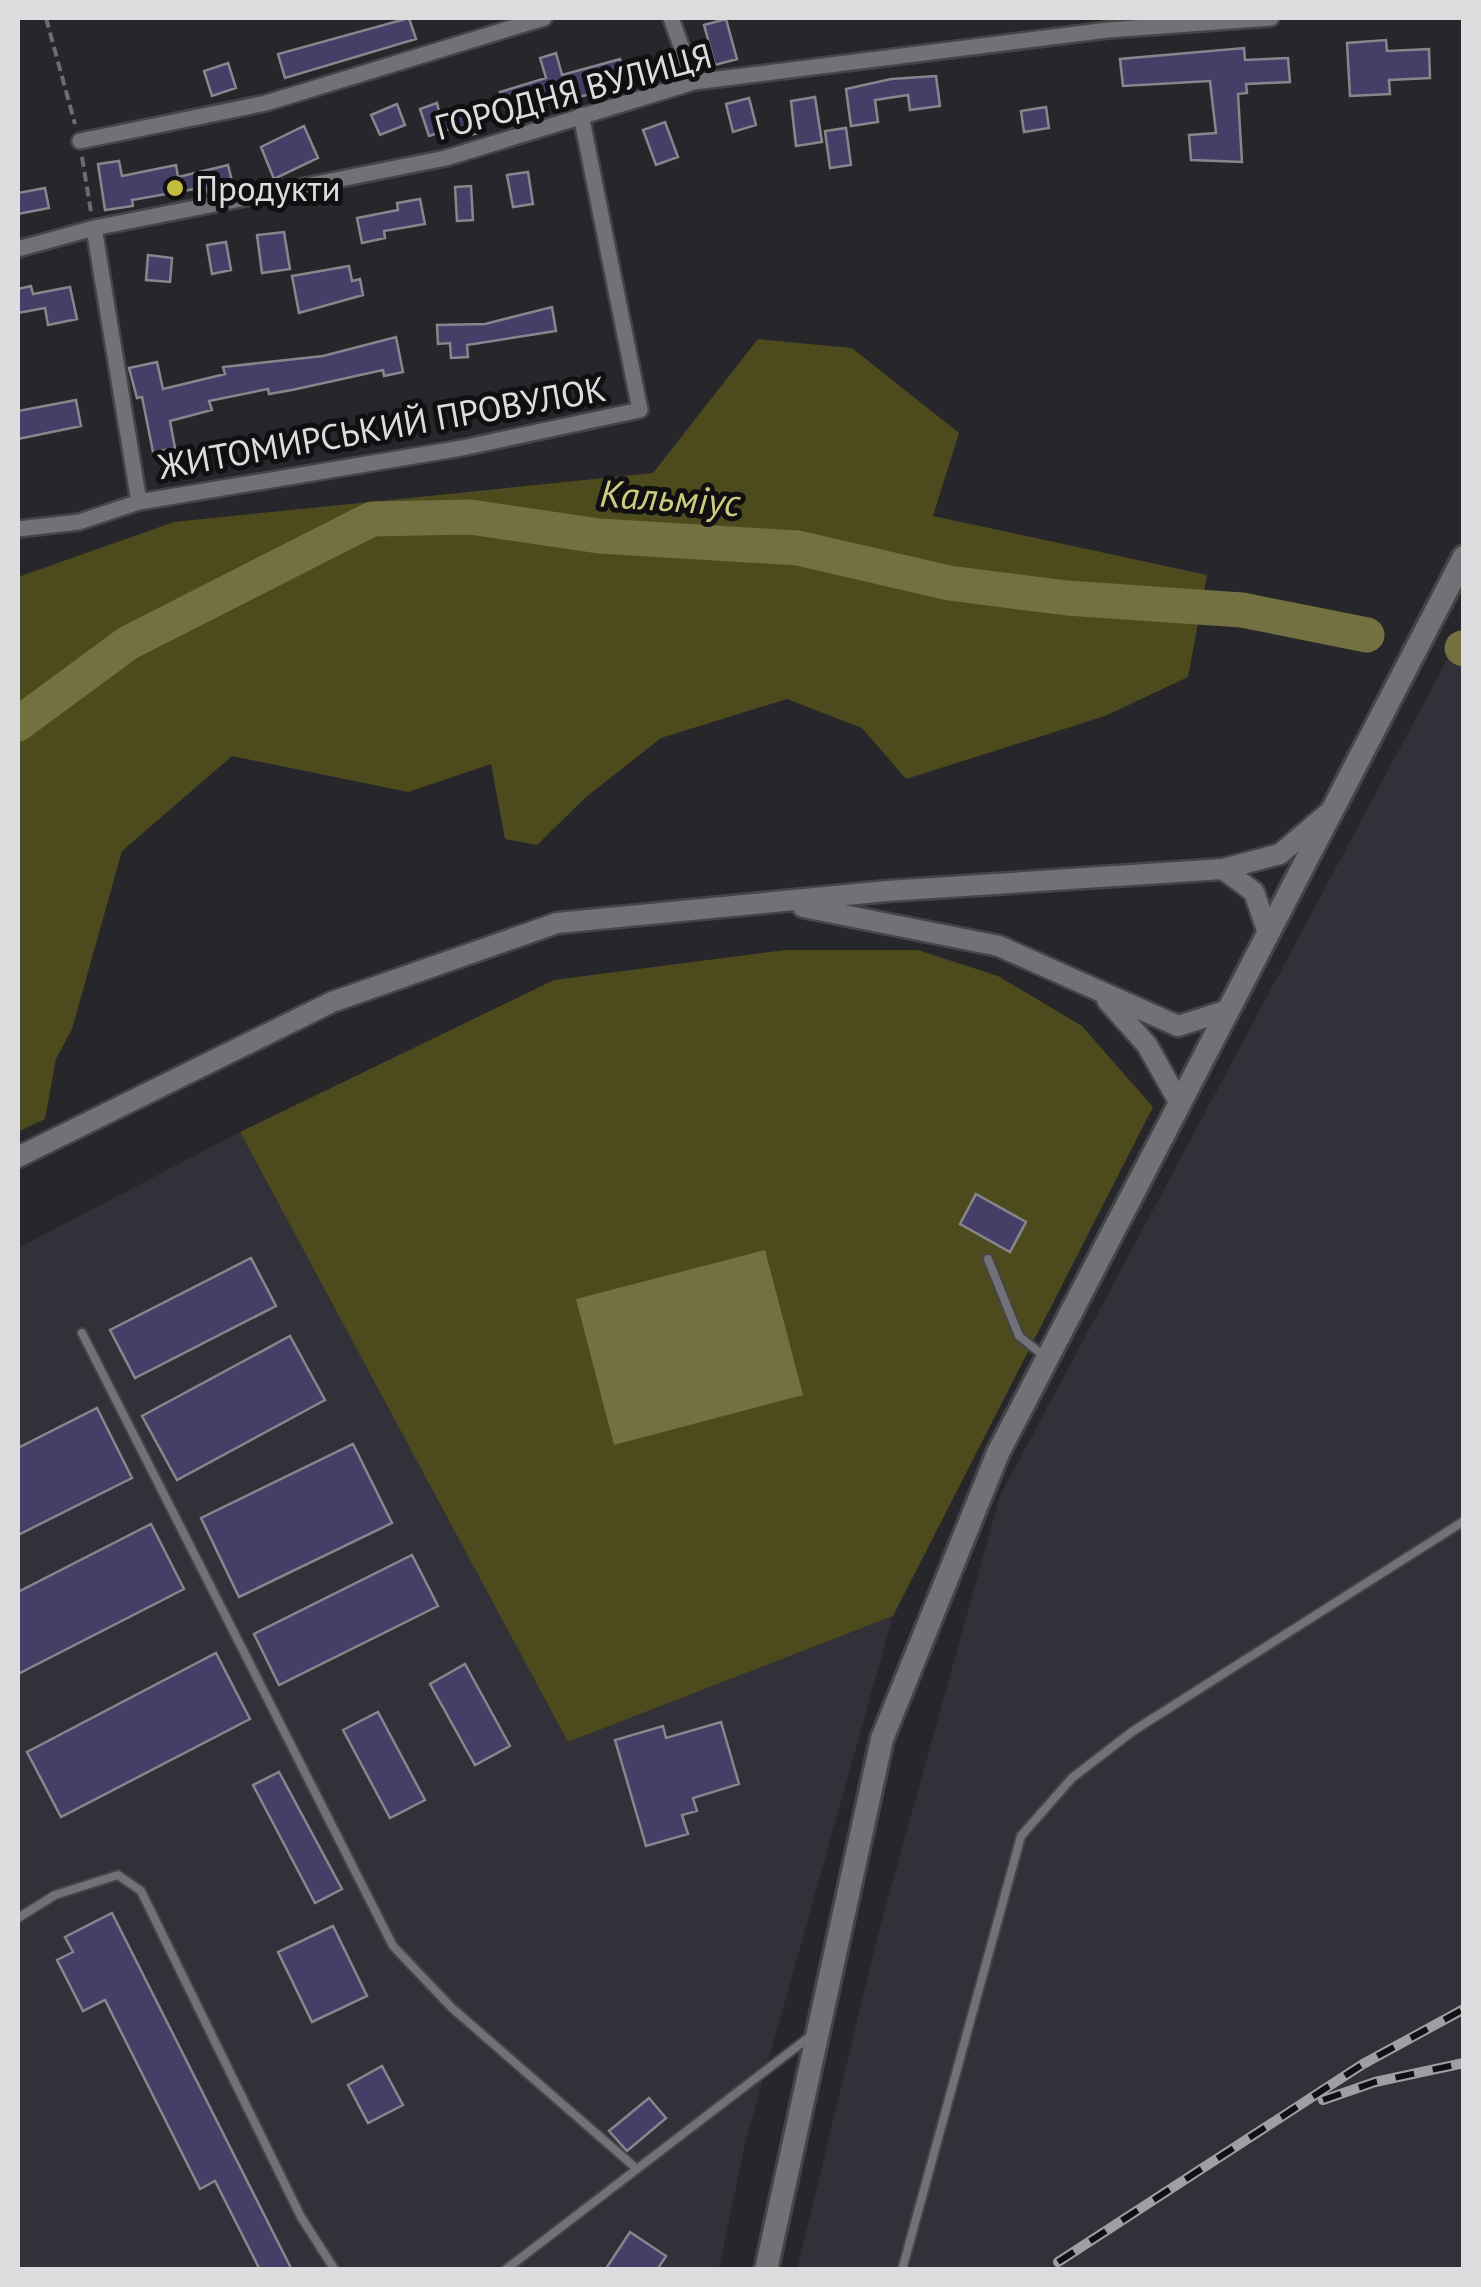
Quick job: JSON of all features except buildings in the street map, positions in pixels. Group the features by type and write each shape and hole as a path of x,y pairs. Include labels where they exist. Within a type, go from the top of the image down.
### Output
{"main road":[{"path":"766,2270 882,1738 998,1453 1464,557"}],"street":[{"path":"80,141 266,103 544,18"},
{"path":"670,18 694,82"},
{"name":"ГОРОДНЯ ВУЛИЦЯ","path":"18,249 94,228 446,158 694,82 1108,30 1270,18"},
{"name":"ЖИТОМИРСЬКИЙ ПРОВУЛОК","path":"18,528 79,522 138,502 462,448 640,410 580,115"},
{"path":"94,228 138,502"},
{"path":"18,1158 332,1002 557,923 887,891 1223,869 1280,854 1328,814"},
{"path":"1223,869 1254,892 1268,930"},
{"path":"781,903 999,946 1178,1026 1226,1012"},
{"path":"1102,994 1147,1046 1178,1102"}],"lane":[{"path":"988,1258 1019,1336 1046,1358"},
{"path":"82,1333 393,1946 452,2008 637,2169"},
{"path":"902,2270 1021,1836 1072,1778 1133,1731 1464,1522"},
{"path":"18,1918 55,1895 118,1874 142,1891 301,2216 335,2270"},
{"path":"506,2270 818,2031"}],"path":[{"path":"46,18 80,141 94,228"}],"shaded area":[{"path":"758,339 852,348 959,433 933,516 1207,575 1188,677 1105,716 906,779 862,728 787,699 661,738 586,797 537,845 505,839 491,764 408,792 232,756 122,851 72,1029 56,1059 45,1119 18,1132 18,577 174,522 653,473"},
{"path":"1463,630 1463,2269 797,2270 878,1934 1000,1496"},
{"path":"786,950 918,950 998,976 1082,1026 1153,1107 893,1616 568,1742 240,1132 554,980"},
{"path":"240,1132 568,1742 893,1616 745,2144 719,2269 18,2270 18,1248"},
{"path":"765,1250 803,1395 614,1445 576,1299"}],"waterway":[{"name":"Кальміус","path":"18,724 128,643 372,519 470,517 599,536 798,548 949,583 1067,598 1242,610 1367,635"}],"railway":[{"path":"1058,2262 1363,2064 1464,2009"},
{"path":"1323,2100 1375,2082 1464,2063"}],"place":[{"name":"Продукти","path":"175,188"}]}
